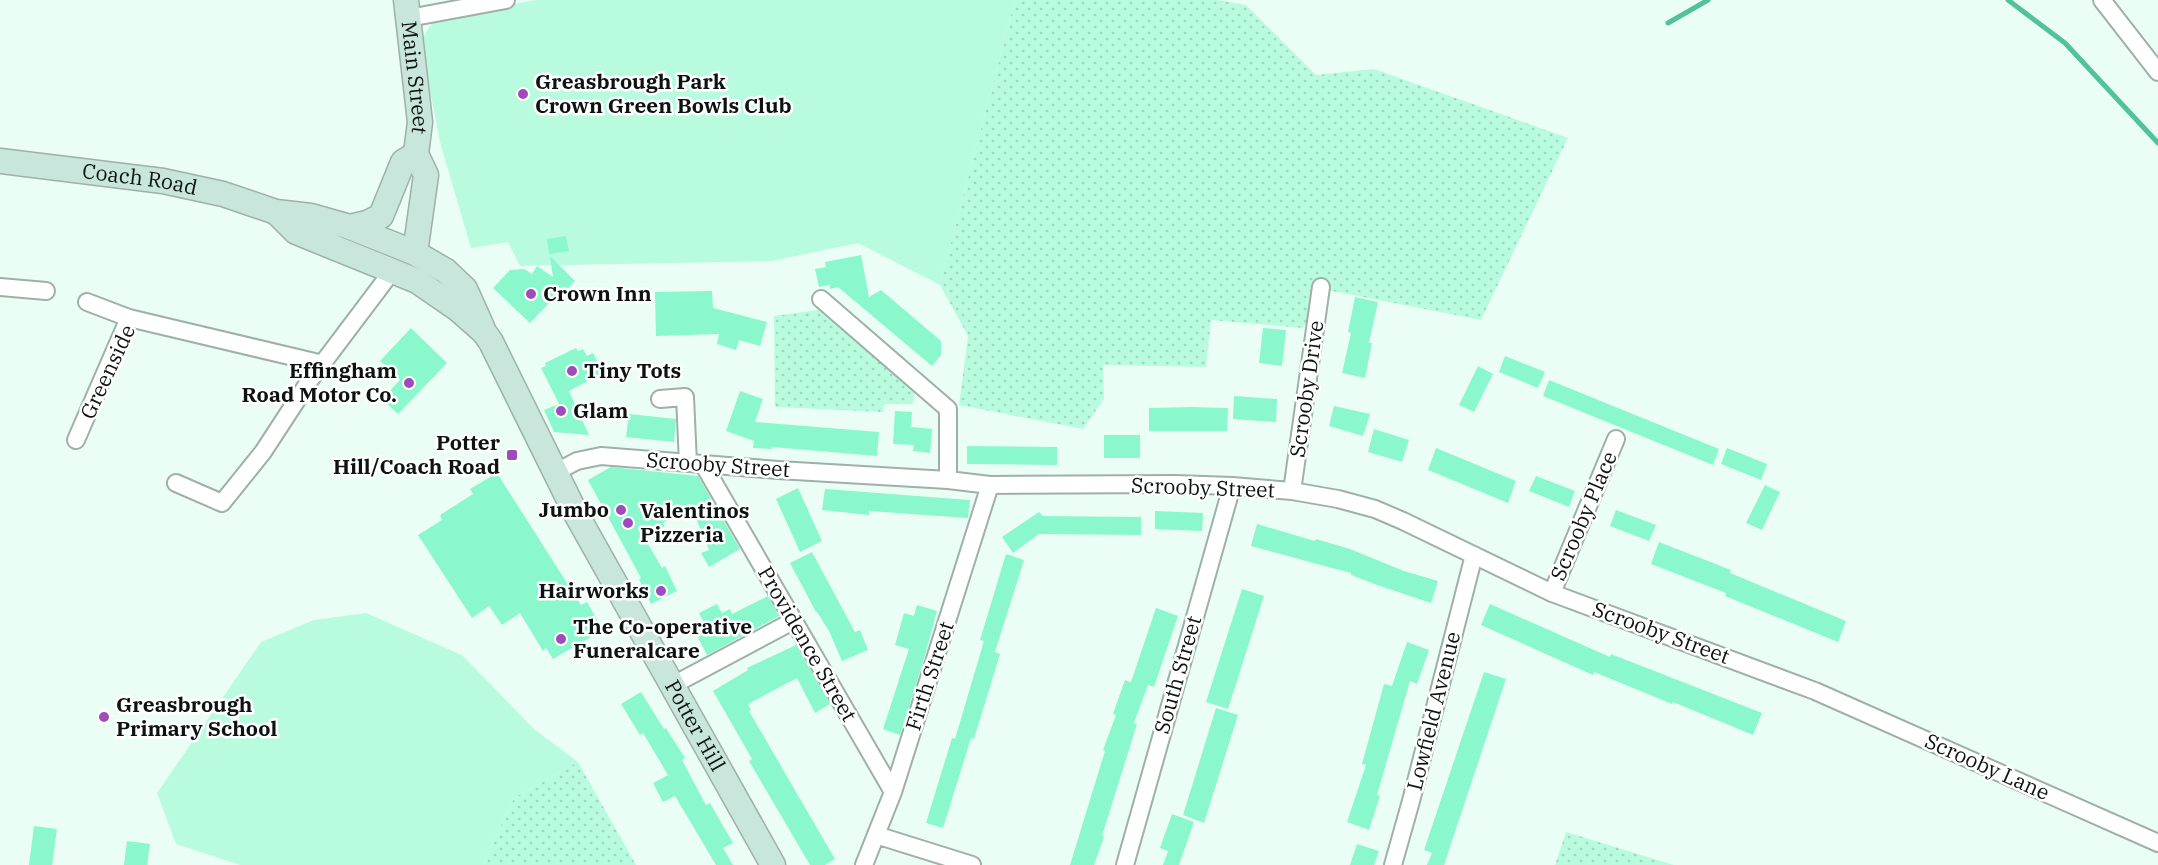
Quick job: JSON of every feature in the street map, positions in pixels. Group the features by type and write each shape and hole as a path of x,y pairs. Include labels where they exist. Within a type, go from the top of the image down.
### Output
{"main road":[{"name":"Main Street","path":"393,259 426,175 416,154 420,122 407,9"},
{"name":"Main Street","path":"381,216 403,162 416,154"},
{"name":"Coach Road","path":"0,161 163,181 223,194 276,212 311,216 350,227 393,259"},
{"name":"Coach Road","path":"276,212 296,232 393,259"},
{"path":"350,227 367,223 381,216 393,259"},
{"name":"Potter Hill","path":"393,259 446,272 465,289 484,332 575,512 773,865"}],"street":[{"path":"407,9 506,0"},
{"path":"2102,0 2158,72"},
{"path":"176,483 222,503 263,452 393,259"},
{"path":"0,287 46,291"},
{"name":"Scrooby Drive","path":"1292,491 1322,287"},
{"path":"821,299 948,409 948,480"},
{"path":"87,302 129,318"},
{"name":"Greenside","path":"76,440 129,318 323,364"},
{"path":"660,399 686,397 695,463"},
{"name":"Scrooby Place","path":"1552,593 1616,439"},
{"name":"Scrooby Street","path":"556,472 577,461 601,456 948,480 990,485 1232,486 1292,491 1338,499 1374,509 1552,593 1815,691"},
{"name":"Providence Street","path":"695,463 793,621 893,792"},
{"name":"Firth Street","path":"864,865 893,792 990,485"},
{"name":"South Street","path":"1125,865 1232,486"},
{"name":"Lowfield Avenue","path":"1393,865 1474,555"},
{"path":"672,685 793,621"},
{"name":"Scrooby Lane","path":"1815,691 2158,843"},
{"path":"876,835 972,865"}],"green space":[{"path":"536,0 1015,0 940,285 858,243 772,261 520,266 508,242 471,248 441,146 420,42 435,18"},
{"path":"1015,0 1218,0 1246,5 1316,75 1374,69 1568,138 1481,320 1327,290 1303,328 1211,320 1206,367 1103,365 1104,399 1083,429 959,405 968,336 940,285"},
{"path":"818,310 915,391 913,404 884,404 883,412 775,407 774,316"},
{"path":"366,613 462,655 534,729 578,762 514,798 483,865 240,865 176,844 157,793 261,642 314,620"},
{"path":"578,762 636,865 483,865 514,798"},
{"path":"1566,832 1674,865 1555,865"}],"building":[{"path":"566,236 569,251 549,254 547,239"},
{"path":"861,255 869,297 881,290 941,341 941,355 932,366 838,287 830,289 830,285 819,287 815,269 826,267 825,262"},
{"name":"Crown Inn","path":"550,256 575,281 555,303 552,300 530,323 493,288 510,270 524,269 532,274 537,266 553,277"},
{"path":"712,291 713,308 767,322 760,346 739,340 736,350 717,344 719,334 656,336 655,292"},
{"path":"1355,297 1378,302 1369,343 1372,343 1365,378 1342,373 1351,333 1348,332"},
{"path":"411,328 447,363 398,414 382,399 400,380 380,361"},
{"path":"1263,328 1286,330 1282,366 1259,363"},
{"path":"576,348 578,351 583,349 587,356 593,353 603,373 569,391 589,435 554,432 544,410 559,404 541,368 546,366 545,363"},
{"path":"1505,356 1545,372 1538,388 1499,372"},
{"path":"1478,366 1493,374 1474,412 1459,405"},
{"path":"1549,380 1719,449 1713,465 1543,396"},
{"path":"740,391 763,399 755,422 879,432 877,456 772,447 772,449 753,448 754,441 726,431"},
{"path":"1234,396 1277,399 1276,422 1233,419"},
{"path":"1334,406 1370,414 1363,436 1329,426"},
{"path":"1149,408 1228,408 1227,431 1149,431"},
{"path":"895,411 912,412 911,427 932,429 930,453 913,451 914,445 893,444"},
{"path":"629,414 676,419 674,442 626,437"},
{"path":"1374,429 1409,440 1402,462 1368,452"},
{"path":"1104,435 1140,435 1140,458 1104,458"},
{"path":"967,446 1057,447 1057,465 967,464"},
{"path":"1436,448 1516,481 1508,503 1428,470"},
{"path":"1727,448 1767,464 1761,480 1721,464"},
{"path":"611,467 698,476 740,549 709,567 701,553 709,550 692,509 663,523 665,526 644,537 662,568 665,566 677,591 651,604 639,579 641,578 588,480"},
{"path":"497,473 581,605 587,602 603,630 553,659 546,648 543,651 520,613 502,625 489,606 472,618 418,535 442,520 440,515 473,494 470,489"},
{"path":"1536,476 1575,491 1569,507 1529,491"},
{"path":"1765,485 1780,492 1762,530 1746,523"},
{"path":"798,488 822,541 800,552 776,499"},
{"path":"825,489 970,500 968,518 869,511 869,515 822,510"},
{"path":"1616,510 1656,525 1649,541 1610,526"},
{"path":"1155,511 1203,513 1202,531 1155,529"},
{"path":"1039,512 1043,516 1141,517 1141,535 1039,534 1013,553 1002,537"},
{"path":"1257,524 1350,549 1404,571 1438,581 1431,603 1380,586 1351,575 1351,573 1251,546"},
{"path":"1659,542 1731,570 1730,573 1846,621 1838,642 1725,596 1726,593 1651,564"},
{"path":"812,552 855,632 860,630 868,650 842,661 829,631 816,612 790,563"},
{"path":"1006,554 1024,560 995,652 1000,654 943,828 926,823 952,738 955,739 984,641 980,640"},
{"path":"1242,589 1264,596 1228,709 1206,702"},
{"path":"768,596 779,616 707,655 694,630 705,624 699,613 717,604 722,613 730,609 732,614"},
{"path":"1490,604 1610,657 1611,654 1762,713 1753,735 1594,672 1593,675 1481,625"},
{"path":"917,605 937,611 900,735 883,729 909,649 895,645 904,613 914,616"},
{"path":"1156,608 1178,616 1154,687 1148,685 1134,723 1137,724 1094,865 1070,865 1105,751 1103,750 1116,715 1113,714 1125,680 1131,682"},
{"path":"1407,642 1429,650 1417,684 1410,681 1369,830 1347,822 1366,765 1362,764 1384,684 1392,686"},
{"path":"796,645 830,704 815,713 797,678 748,704 751,710 749,711 835,859 825,865 810,865 749,761 752,759 713,691 748,670 747,668"},
{"path":"1484,672 1506,679 1444,865 1427,865 1432,853 1424,850"},
{"path":"641,692 685,758 682,760 706,805 710,803 733,843 723,848 733,865 716,865 675,796 663,802 653,783 668,775 643,733 640,735 621,704"},
{"path":"1216,708 1238,715 1204,823 1183,815"},
{"path":"1172,814 1194,822 1179,865 1163,865 1168,851 1160,848"},
{"path":"34,826 57,829 52,865 29,865"},
{"path":"127,841 150,844 147,865 124,865"},
{"path":"1357,844 1379,851 1374,865 1350,865"}],"waterway":[{"path":"1668,23 1708,0"},
{"path":"2008,0 2065,43 2158,143"}],"place":[{"name":"Greasbrough Park Crown Green Bowls Club","path":"523,94"},
{"name":"Crown Inn","path":"531,294"},
{"name":"Tiny Tots","path":"572,371"},
{"name":"Effingham Road Motor Co.","path":"409,383"},
{"name":"Glam","path":"561,411"},
{"name":"Potter Hill/Coach Road","path":"512,455"},
{"name":"Jumbo","path":"621,510"},
{"name":"Valentinos Pizzeria","path":"628,523"},
{"name":"Hairworks","path":"661,591"},
{"name":"The Co-operative Funeralcare","path":"561,639"},
{"name":"Greasbrough Primary School","path":"104,717"}]}
